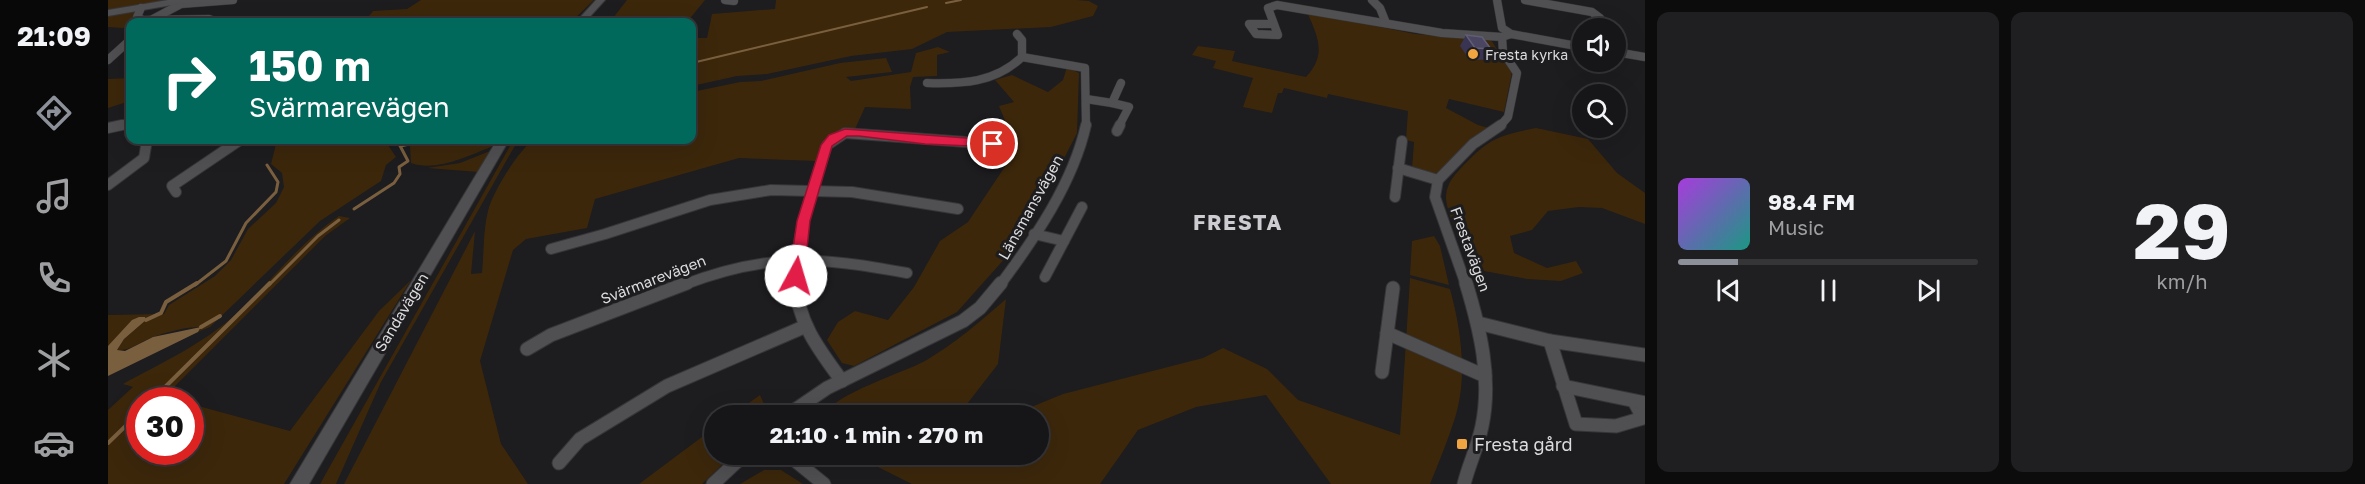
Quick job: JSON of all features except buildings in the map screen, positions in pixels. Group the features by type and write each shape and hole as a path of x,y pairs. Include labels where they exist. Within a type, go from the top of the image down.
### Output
{"street":[{"path":"108,13 184,0"},
{"path":"155,18 181,4 233,0"},
{"path":"584,18 601,0"},
{"path":"725,0 734,1"},
{"path":"1372,0 1380,8 1386,23"},
{"path":"1497,0 1502,28 1507,36"},
{"path":"1525,0 1592,12 1600,18"},
{"path":"1272,24 1268,8 1277,5 1442,33 1507,36 1572,45"},
{"path":"141,8 137,17 142,18"},
{"path":"927,83 950,84 996,77 1011,70 1022,57 1022,40 1017,34"},
{"path":"1398,168 1438,180 1473,144 1498,129 1508,117 1517,73 1501,50 1507,36"},
{"path":"108,60 126,44"},
{"path":"1626,54 1645,57"},
{"name":"Länsmansvägen","path":"804,405 842,381 965,320 1013,271 1066,179 1086,127 1085,68 1022,57"},
{"path":"1112,103 1121,83"},
{"path":"1086,99 1129,107 1117,131"},
{"path":"108,128 126,124"},
{"path":"842,381 806,326 796,293 797,259 803,221 827,145 834,138 845,133 993,144"},
{"path":"1395,197 1402,141"},
{"path":"108,185 144,158 146,144"},
{"path":"176,192 172,186 202,165 220,157 235,144"},
{"name":"Sandavägen","path":"299,484 501,144"},
{"name":"Frestavägen","path":"1438,180 1435,197 1478,323 1485,376 1483,423 1464,484"},
{"path":"551,249 612,233 659,214 723,196 747,192 813,189 885,195 958,208"},
{"path":"1045,278 1083,207"},
{"path":"1034,234 1064,241"},
{"name":"Svärmarevägen","path":"527,349 551,335 717,272 748,264 797,259 856,264 887,272 907,273"},
{"path":"1382,372 1393,288"},
{"path":"1478,323 1550,341 1645,355"},
{"path":"559,463 580,439 667,386 778,336 806,326"},
{"path":"1387,333 1485,376"},
{"path":"1550,341 1563,386 1576,424 1616,426 1643,418 1640,403 1563,386"},
{"path":"713,484 733,465"},
{"path":"801,465 824,484"}],"shaded area":[{"path":"108,0 177,0 136,7 133,18 126,18 126,26 108,27"},
{"path":"421,0 594,0 575,18 344,18 369,16 373,11 407,9"},
{"path":"627,0 705,0 690,18 613,18"},
{"path":"776,0 1076,0 1089,1 1098,6 1093,16 1051,27 947,32 912,49 851,56 767,74 737,76 696,85 696,38 707,38 712,14 775,9"},
{"path":"1307,12 1415,34 1491,40 1512,72 1504,112 1449,99 1446,108 1478,125 1492,129 1470,142 1436,175 1412,169 1414,142 1406,140 1408,111 1328,94 1327,98 1284,88 1282,93 1278,93 1272,113 1243,107 1253,78 1213,68 1216,61 1192,55 1198,46 1235,51 1232,61 1306,77 1317,61 1318,53 1317,38"},
{"path":"938,47 950,52 937,55 937,76 913,77 910,87 911,109 865,107 855,129 841,131 830,138 817,161 739,158 595,199 587,228 526,239 513,250 480,361 501,444 528,484 344,484 475,231 471,274 482,273 485,226 490,203 513,163 528,144 696,144 696,91 740,82 761,81 840,63 886,58 892,72 846,77 851,81 911,72 916,53"},
{"path":"1067,67 1079,73 1077,133 1024,237 957,312 854,366 842,363 827,340 838,322 855,311 888,320 914,287 940,241 968,222 1014,153 1011,135 999,106 1014,102 995,80 1012,75 1048,92 1063,80"},
{"path":"126,78 126,102 108,108 108,79"},
{"path":"1536,128 1572,136 1572,138 1588,139 1617,173 1645,193 1645,224 1602,208 1579,207 1548,211 1532,230 1510,236 1514,253 1547,268 1576,261 1583,273 1561,281 1527,279 1473,269 1449,212 1446,196 1448,187 1461,168 1478,151 1494,140"},
{"path":"276,144 387,144 396,157 386,165 381,181 320,221 210,327 198,332 201,327 170,332 153,337 131,348 117,350 124,339 146,320 108,346 108,315 164,314 169,305 215,276 231,260 248,229 276,203 284,187 282,173 271,164"},
{"path":"417,144 493,144 491,147 452,162 431,166 411,163 410,146"},
{"path":"516,144 381,382 336,484 320,484 510,146"},
{"path":"490,151 478,172 427,168 460,163"},
{"path":"339,216 350,218 325,236 174,387 133,387 123,384 210,335 223,325"},
{"path":"1434,236 1440,246 1449,285 1410,275 1412,241"},
{"path":"1410,278 1450,289 1462,353 1459,402 1430,484 1331,484 1266,395 1196,407 1138,430 1100,484 912,484 874,465 1049,465 1049,405 1036,405 1063,394 1203,358 1223,348 1267,369 1298,400 1400,435"},
{"path":"411,280 284,484 108,484 108,410 126,393 126,465 204,465 204,408 290,431 379,311"},
{"path":"1006,299 998,364 968,405 833,405 855,392 925,361 967,332"},
{"path":"145,317 146,320 124,339 117,350 125,351 153,337 201,327 198,332 108,376 108,346 132,320"},
{"path":"760,395 764,405 746,405"},
{"path":"704,435 704,465 722,465 702,484 639,484"},
{"path":"764,470 781,470 803,484 740,484"}],"waterway":[{"path":"946,3 961,0"},
{"path":"696,62 927,7"},
{"path":"354,209 394,183 400,174 399,167 408,161 399,144"},
{"path":"401,146 409,144"},
{"path":"195,285 226,261 246,223 276,192 278,182 267,165"},
{"path":"269,285 318,236 339,220"},
{"path":"146,320 161,313 166,302 197,283"},
{"path":"165,387 270,283"},
{"path":"201,327 220,316"},
{"path":"108,443 126,426"}],"place":[{"name":"Fresta kyrka","path":"1473,54"},
{"name":"Fresta gård","path":"1462,444"}],"district":[{"name":"FRESTA","path":"1238,222"}],"route":[{"path":"796,276 803,221 827,145 834,138 845,133 859,133 925,141 969,141 993,144"}]}
